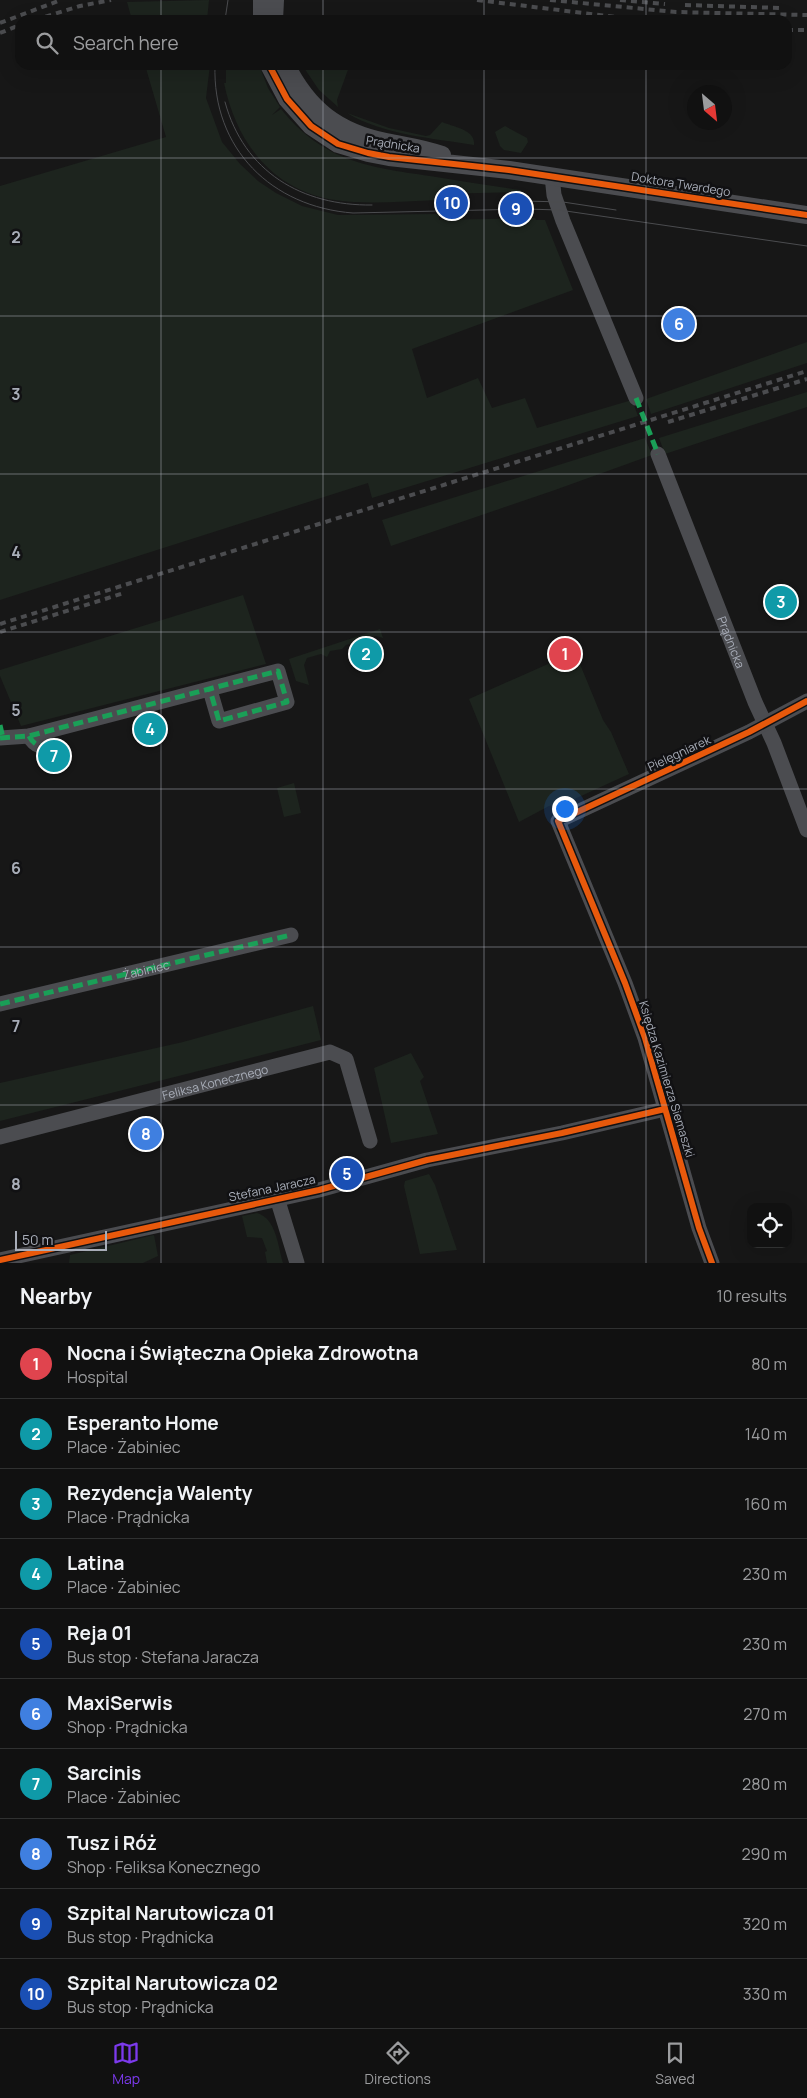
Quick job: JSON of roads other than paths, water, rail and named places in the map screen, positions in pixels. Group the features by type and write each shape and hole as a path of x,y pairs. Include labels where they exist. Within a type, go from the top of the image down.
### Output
{"street":[{"path":"262,0 262,15"},
{"path":"274,15 275,0"},
{"name":"Prądnicka","path":"272,70 287,99 295,109 311,126 338,144 389,157 465,164 552,176"},
{"name":"Prądnicka","path":"289,70 306,99 328,118 342,126 373,139 422,148 465,164"},
{"path":"552,176 554,194 563,221 636,398"},
{"name":"Doktora Twardego","path":"552,176 807,215"},
{"name":"Prądnicka","path":"658,454 807,830"},
{"path":"1,734 18,738 29,736 278,671 287,702 219,721 210,690"},
{"name":"Pielęgniarek","path":"558,821 765,724 807,701"},
{"path":"29,736 32,742 38,746 53,745"},
{"name":"Księdza Kazimierza Siemaszki","path":"558,821 638,1018 699,1228 712,1263"},
{"name":"Żabiniec","path":"0,1004 292,935"},
{"name":"Feliksa Konecznego","path":"0,1136 330,1052 346,1059 370,1141"},
{"name":"Stefana Jaracza","path":"0,1260 319,1190 427,1160 665,1109"},
{"path":"277,1198 297,1263"}],"tram line":[{"path":"226,15 228,0"},
{"path":"215,70 217,95 224,123 236,147 252,168 273,186 297,199 324,208 353,213 559,210 807,246"},
{"path":"225,102 234,127 246,148 261,166 279,180 300,191 322,199 346,204 372,205"},
{"path":"524,201 563,202 616,210"}],"railway":[{"path":"21,15 61,0"},
{"path":"51,15 80,6 111,0"},
{"path":"477,0 599,15"},
{"path":"550,0 676,12 807,15"},
{"path":"620,0 665,4"},
{"path":"685,5 780,8"},
{"path":"0,23 15,17"},
{"path":"0,33 15,27"},
{"path":"792,30 807,30"},
{"path":"0,624 807,371"},
{"path":"668,422 807,379"},
{"path":"0,632 124,593"}],"place":[{"name":"Szpital Narutowicza 02","path":"452,203"},
{"name":"Szpital Narutowicza 01","path":"516,209"},
{"name":"MaxiSerwis","path":"679,324"},
{"name":"Rezydencja Walenty","path":"781,602"},
{"name":"Esperanto Home","path":"366,654"},
{"name":"Nocna i Świąteczna Opieka Zdrowotna","path":"565,654"},
{"name":"Latina","path":"150,729"},
{"name":"Sarcinis","path":"54,756"},
{"name":"Tusz i Róż","path":"146,1134"},
{"name":"Reja 01","path":"347,1174"}]}
